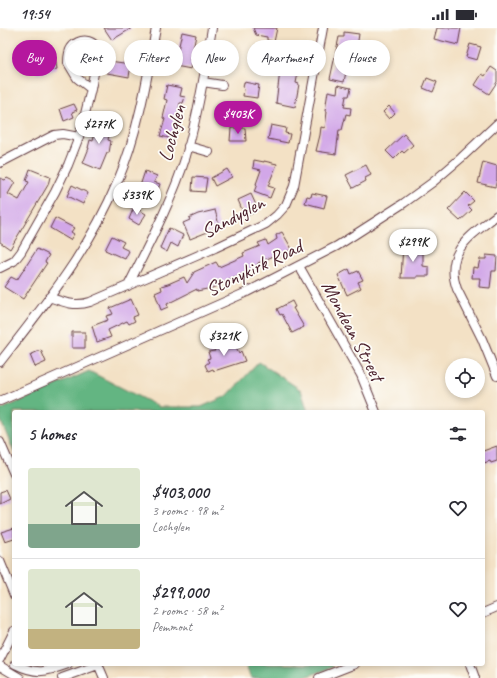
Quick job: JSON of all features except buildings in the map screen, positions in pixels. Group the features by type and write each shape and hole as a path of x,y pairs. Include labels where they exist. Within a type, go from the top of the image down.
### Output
{"street":[{"path":"0,362 62,279 96,227 117,183 139,114 156,28"},
{"name":"Lochglen","path":"128,286 171,197 188,146 203,82 212,28"},
{"name":"Sandyglen","path":"49,297 72,305 83,305 215,248 266,224 277,215 286,204 296,179 323,28"},
{"path":"0,268 14,261 21,252 55,192 79,137 91,89 98,52 97,46 94,42 82,40 70,48 68,63 76,78 91,89"},
{"path":"203,82 222,85"},
{"name":"Stonykirk Road","path":"0,401 247,292 337,246 404,203 433,182 497,124"},
{"path":"0,163 54,135 63,134 79,137"},
{"path":"188,146 209,152"},
{"path":"497,215 468,238 459,248 454,260 453,268 454,281 457,289 495,363 497,376"},
{"name":"Mondean Street","path":"299,266 361,375 375,410"},
{"path":"0,442 12,469"},
{"path":"0,561 12,588"},
{"path":"485,612 497,607"},
{"path":"12,635 0,658 12,663"},
{"path":"0,666 20,678"},
{"path":"19,666 25,669 41,672 61,666"},
{"path":"62,678 95,666"},
{"path":"98,666 104,678"},
{"path":"319,678 350,666"},
{"path":"471,666 475,678"}],"green space":[{"path":"259,362 301,390 307,410 12,410 12,447 0,419 0,410 89,371 159,407 201,407 227,396"},
{"path":"246,666 333,667 303,678 251,678"}]}
